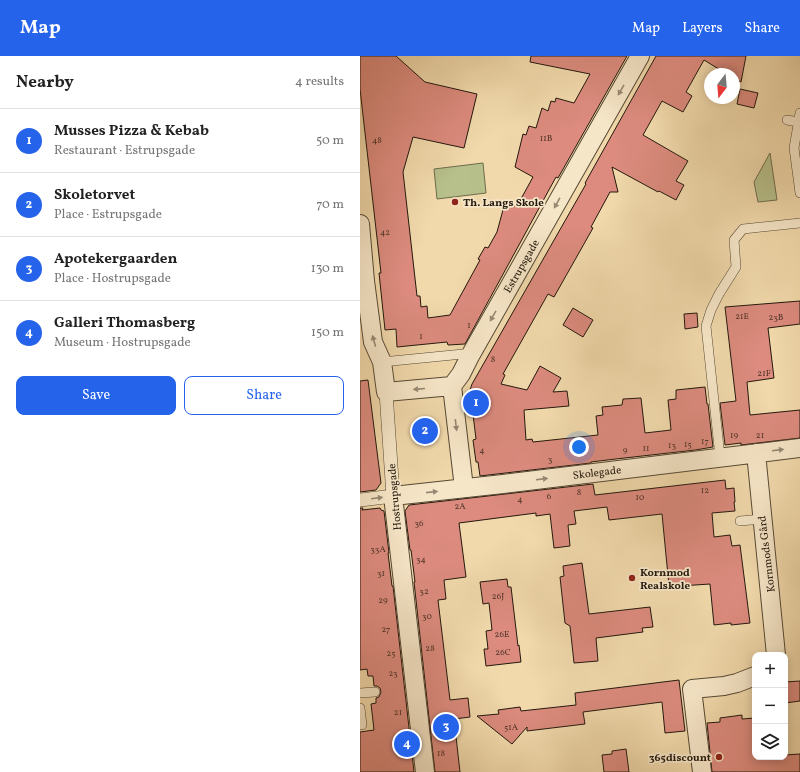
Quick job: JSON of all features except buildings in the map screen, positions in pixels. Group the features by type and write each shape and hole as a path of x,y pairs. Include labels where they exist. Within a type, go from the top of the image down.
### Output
{"street":[{"name":"Estrupsgade","path":"452,386 461,374 640,56"},
{"name":"Hostrupsgade","path":"360,224 363,281 373,342 386,362 386,392 393,496 411,688 425,772"},
{"path":"386,392 452,386 464,488"},
{"name":"Skolegade","path":"393,496 800,448"},
{"name":"Kornmods Gård","path":"756,453 776,652"},
{"path":"360,500 393,496"},
{"path":"702,772 692,689 724,686 752,677"}],"lane":[{"path":"787,120 799,117 794,148 800,192"},
{"path":"720,457 706,326 711,310 719,294 736,267 734,240 743,229 800,223"},
{"path":"386,362 463,354 470,356"},
{"path":"740,521 762,519"},
{"path":"360,693 375,692"},
{"path":"360,708 362,725"}],"green space":[{"path":"770,153 777,200 758,202 754,182"},
{"path":"483,163 486,193 437,199 434,169"}],"place":[{"name":"Th. Langs Skole","path":"455,202"},
{"name":"Musses Pizza & Kebab","path":"476,403"},
{"name":"Skoletorvet","path":"425,431"},
{"name":"Kornmod Realskole","path":"632,578"},
{"name":"Apotekergaarden","path":"446,727"},
{"name":"Galleri Thomasberg","path":"407,744"},
{"name":"365discount","path":"719,757"}]}
